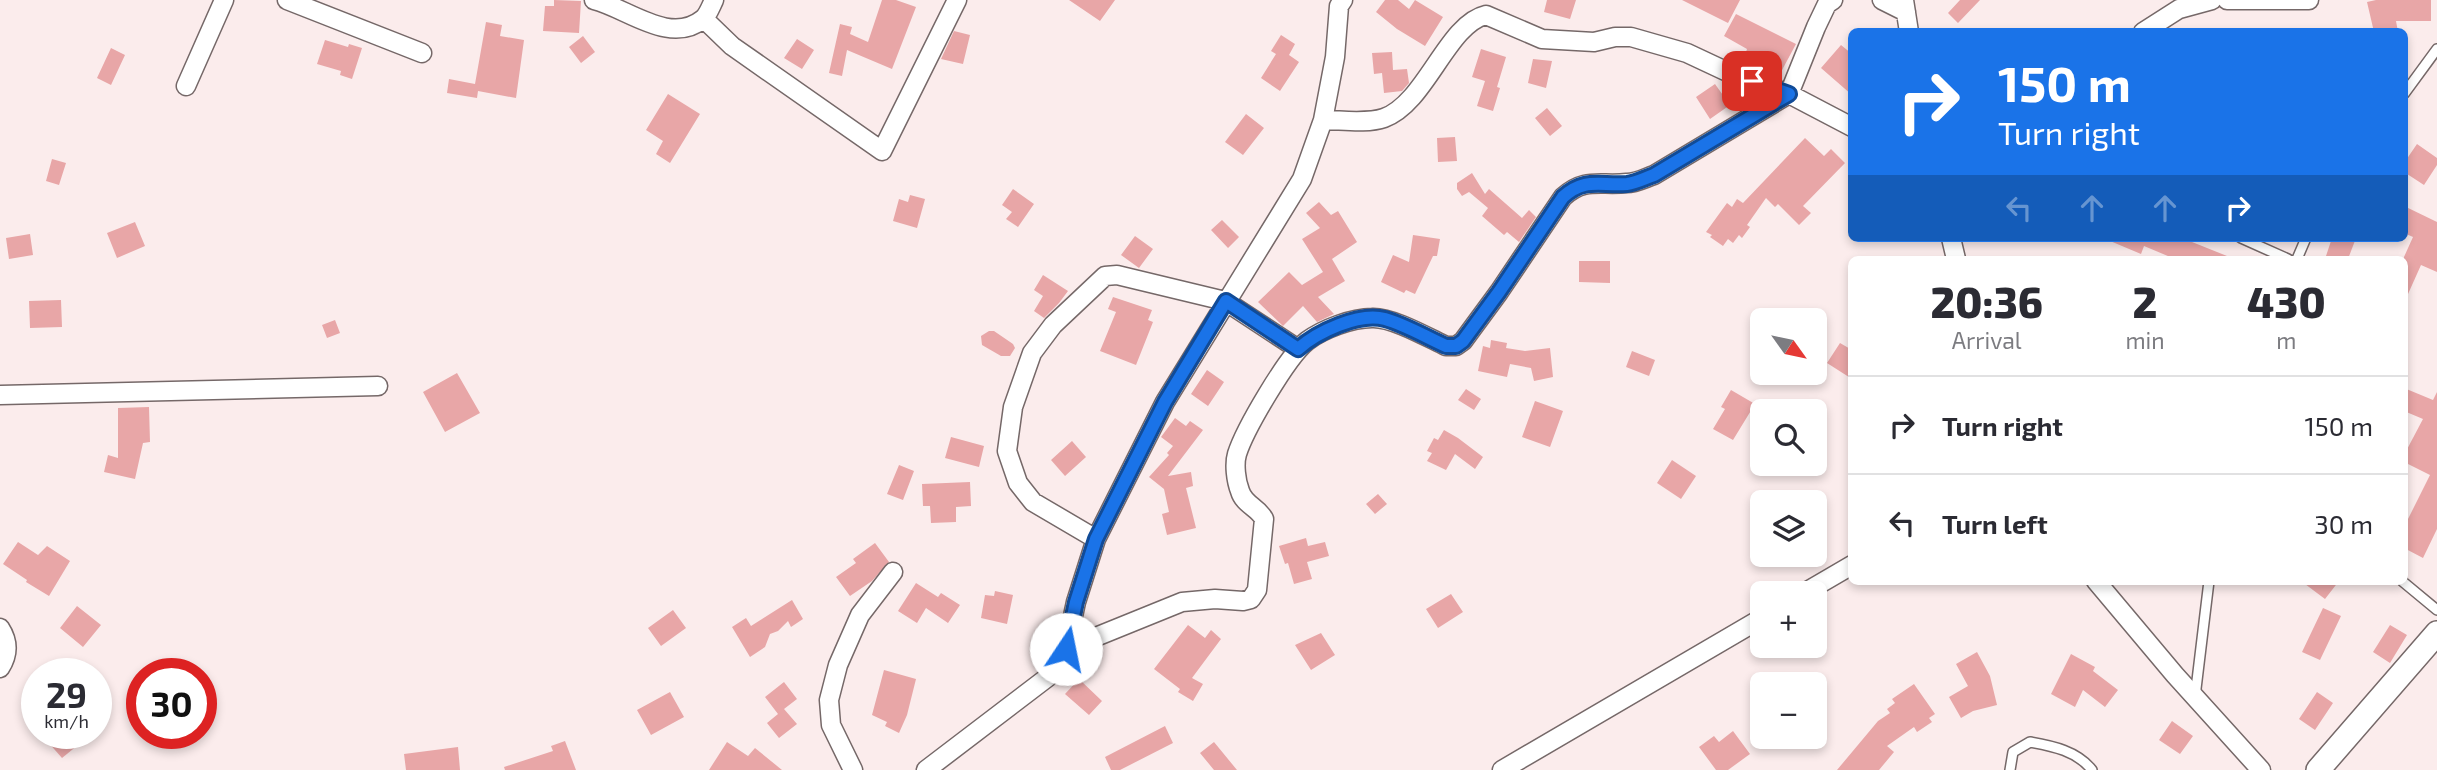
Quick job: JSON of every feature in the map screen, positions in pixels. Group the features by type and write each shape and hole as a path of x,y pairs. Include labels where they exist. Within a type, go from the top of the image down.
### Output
{"street":[{"path":"186,86 224,0"},
{"path":"287,0 422,53"},
{"path":"594,0 664,28 683,28 704,19 714,0"},
{"path":"704,19 732,46 882,151 957,0"},
{"path":"1066,649 1182,602 1215,598 1243,601 1251,599 1257,590 1264,519 1240,493 1237,455 1266,397 1298,349 1310,339 1342,324 1372,317 1385,319 1446,346 1456,346 1463,341 1499,292 1563,197 1574,187 1589,183 1629,184 1654,175 1789,94 1816,27 1827,4 1833,0"},
{"path":"1882,0 1905,6 1908,28"},
{"path":"2149,28 2179,9 2212,0"},
{"path":"2227,0 2309,0"},
{"path":"926,770 1048,677 1060,663 1096,539 1165,402 1302,179 1323,120 1335,57 1339,2"},
{"path":"1323,120 1380,120 1401,111 1468,22 1486,15 1542,39 1594,42 1615,37 1631,37 1687,53 1734,75 1789,94 1848,125"},
{"path":"1096,539 1033,502 1018,483 1007,451 1013,407 1032,353 1053,325 1105,276 1117,275 1226,301 1298,349"},
{"path":"0,395 378,386"},
{"path":"1825,581 1848,567"},
{"path":"853,770 831,725 830,700 838,665 860,615 893,572"},
{"path":"2099,585 2261,770"},
{"path":"1502,770 1750,625"},
{"path":"0,628 8,642 0,667"},
{"path":"2318,770 2437,634"}],"lane":[{"path":"2408,89 2437,49"},
{"path":"2250,242 2281,256"},
{"path":"2195,697 2209,585"},
{"path":"2407,585 2437,610"},
{"path":"2010,770 2013,752 2030,742 2056,747 2082,758 2092,770"}],"building":[{"path":"554,0 581,1 579,33 543,31 545,6 554,6"},
{"path":"882,0 896,0 916,7 892,69 847,50 842,76 829,73 840,24 852,27 850,34 868,42"},
{"path":"1069,0 1115,0 1100,21"},
{"path":"1385,0 1398,0 1409,9 1415,0 1443,17 1425,46 1376,12"},
{"path":"1547,0 1576,0 1570,19 1544,12"},
{"path":"1682,0 1740,0 1728,23"},
{"path":"1960,0 1980,0 1958,23 1948,13"},
{"path":"2431,0 2431,21 2396,21 2397,28 2373,28 2367,2"},
{"path":"1736,14 1796,44 1781,72 1724,36"},
{"path":"486,22 502,25 500,36 524,40 516,98 478,91 477,98 447,93 449,79 475,84"},
{"path":"954,31 970,35 963,64 941,59"},
{"path":"1281,35 1295,44 1289,55 1299,62 1280,91 1261,78 1276,54 1271,51"},
{"path":"583,36 595,52 581,63 569,47"},
{"path":"797,39 814,50 802,69 784,58"},
{"path":"325,40 362,48 352,79 340,75 341,71 317,64"},
{"path":"1841,45 1848,51 1848,92 1821,68"},
{"path":"111,48 125,55 111,85 97,78"},
{"path":"1481,49 1506,57 1493,111 1477,106 1485,81 1472,77"},
{"path":"1392,52 1393,70 1407,69 1409,83 1402,91 1384,93 1382,73 1374,74 1372,53"},
{"path":"1533,59 1552,61 1546,88 1528,83"},
{"path":"1715,84 1730,105 1710,119 1696,97"},
{"path":"668,94 700,114 670,163 656,154 663,141 646,130"},
{"path":"1547,108 1562,126 1550,136 1535,118"},
{"path":"1246,114 1264,128 1243,155 1225,142"},
{"path":"1455,137 1457,161 1438,162 1437,138"},
{"path":"1805,138 1824,156 1831,149 1845,163 1803,206 1811,213 1799,225 1778,204 1775,207 1766,198 1747,225 1750,227 1742,238 1739,235 1733,243 1728,239 1723,246 1710,237 1712,235 1706,232 1727,203 1732,207 1737,199 1743,203"},
{"path":"2417,144 2437,158 2437,165 2424,185 2408,175 2408,157"},
{"path":"52,159 66,163 59,185 46,181"},
{"path":"1472,173 1485,194 1489,189 1522,218 1529,210 1536,217 1519,242 1507,232 1504,235 1482,216 1488,208 1469,192 1462,196 1457,189 1457,183"},
{"path":"1013,189 1034,204 1018,227 1006,219 1012,212 1002,205"},
{"path":"910,195 925,199 917,228 893,221 899,199 908,202"},
{"path":"1319,202 1331,215 1338,211 1357,242 1332,259 1345,281 1318,297 1334,314 1317,322 1303,306 1283,326 1258,302 1289,272 1302,285 1323,272 1302,239 1320,228 1306,213"},
{"path":"2408,208 2437,222 2437,272 2421,265 2408,294 2408,256 2404,256 2413,237 2408,235"},
{"path":"1222,220 1239,237 1228,248 1211,230"},
{"path":"135,222 145,246 117,258 107,233"},
{"path":"30,234 33,255 9,259 6,238"},
{"path":"1413,235 1440,239 1437,256 1433,256 1415,294 1406,290 1404,293 1381,282 1393,255 1409,262"},
{"path":"1135,236 1153,249 1139,268 1121,255"},
{"path":"2112,242 2192,242 2227,256 2168,256 2144,246 2141,254"},
{"path":"2331,242 2354,242 2349,256 2326,256"},
{"path":"1579,261 1610,261 1610,283 1579,282"},
{"path":"1043,275 1068,291 1044,318 1034,311 1043,296 1034,290"},
{"path":"1113,297 1152,310 1148,320 1153,322 1136,365 1100,351 1116,312 1108,309"},
{"path":"61,300 62,327 30,328 29,301"},
{"path":"335,320 340,333 327,338 322,325"},
{"path":"994,331 1013,344 1015,348 1010,356 1001,356 982,345 981,336"},
{"path":"1491,340 1507,343 1506,348 1525,351 1550,348 1553,377 1534,381 1531,368 1510,364 1507,377 1478,371 1483,346 1490,348"},
{"path":"1840,343 1848,348 1848,376 1827,363"},
{"path":"1632,351 1655,360 1649,376 1626,367"},
{"path":"1207,370 1224,382 1208,406 1191,394"},
{"path":"457,373 480,413 445,432 423,392"},
{"path":"1466,389 1481,399 1474,410 1458,400"},
{"path":"1731,390 1750,401 1750,412 1733,440 1713,429 1725,409 1721,407"},
{"path":"2408,390 2433,400 2437,392 2437,529 2423,558 2408,550 2408,519 2430,475 2408,464 2408,447 2423,419 2408,413"},
{"path":"1535,401 1563,411 1550,447 1522,437"},
{"path":"149,407 150,442 143,443 135,479 104,472 108,455 118,458 118,408"},
{"path":"1175,418 1186,426 1190,421 1203,430 1168,476 1191,472 1193,486 1186,488 1196,528 1167,535 1162,514 1169,512 1164,489 1149,477 1169,455 1167,453 1173,446 1161,437"},
{"path":"1444,430 1483,457 1475,469 1455,454 1446,470 1427,461 1432,453 1427,451 1434,438 1438,440"},
{"path":"951,437 984,446 979,467 945,458"},
{"path":"1072,441 1086,457 1065,476 1051,460"},
{"path":"1672,460 1696,476 1681,499 1657,483"},
{"path":"899,465 914,471 903,500 887,494"},
{"path":"970,482 971,506 956,507 956,522 931,523 930,506 923,506 922,484"},
{"path":"1378,494 1387,504 1375,514 1366,504"},
{"path":"1306,538 1308,546 1325,542 1329,556 1307,562 1312,579 1294,584 1288,563 1285,564 1279,546"},
{"path":"18,542 38,555 47,546 70,561 49,596 3,564"},
{"path":"875,543 889,562 872,581 850,596 836,577 856,563 853,559"},
{"path":"916,583 938,597 941,593 960,605 948,623 926,608 917,623 898,611"},
{"path":"2306,585 2336,585 2325,599"},
{"path":"995,591 1013,595 1007,624 981,618 985,595 994,596"},
{"path":"1451,594 1463,612 1438,628 1426,609"},
{"path":"792,600 803,619 791,627 788,621 778,631 770,634 765,647 750,657 732,627 746,618 751,626"},
{"path":"77,606 101,625 83,647 60,628"},
{"path":"2323,608 2341,616 2320,660 2302,652"},
{"path":"673,610 686,628 661,646 648,628"},
{"path":"1188,625 1205,638 1211,630 1221,639 1192,678 1203,684 1193,701 1178,692 1180,689 1154,669"},
{"path":"2390,625 2407,635 2390,663 2373,652"},
{"path":"1321,633 1335,655 1311,670 1295,645"},
{"path":"1977,652 1990,676 1997,705 1973,711 1961,718 1949,697 1968,686 1956,664"},
{"path":"2071,654 2095,667 2093,671 2118,690 2105,707 2083,690 2075,707 2051,694"},
{"path":"884,670 916,679 907,715 899,733 885,726 887,722 872,715"},
{"path":"1079,679 1102,701 1089,715 1065,694"},
{"path":"784,682 797,699 784,709 797,724 779,738 767,723 778,714 765,697"},
{"path":"1914,684 1935,714 1929,718 1932,722 1917,732 1914,727 1887,746 1894,752 1879,770 1837,770 1878,721 1890,713 1887,709 1895,703 1892,699"},
{"path":"670,692 684,717 651,735 637,710"},
{"path":"2317,692 2333,703 2315,730 2299,719"},
{"path":"2172,721 2193,736 2180,754 2159,740"},
{"path":"1165,726 1173,743 1120,770 1111,770 1105,757"},
{"path":"1733,731 1750,754 1728,770 1716,770 1699,747 1714,736 1719,742"},
{"path":"565,741 576,770 505,770 504,767 553,751 551,746"},
{"path":"727,742 748,756 755,748 782,770 709,770"},
{"path":"1214,742 1237,770 1214,770 1200,753"},
{"path":"458,747 460,770 406,770 404,754"},
{"path":"54,749 73,749 62,758"}],"route":[{"path":"1066,649 1083,576 1096,539 1165,402 1226,301 1298,349 1310,339 1342,324 1372,317 1385,319 1446,346 1456,346 1463,341 1499,292 1563,197 1574,187 1589,183 1629,184 1654,175 1789,94 1752,81"}]}
